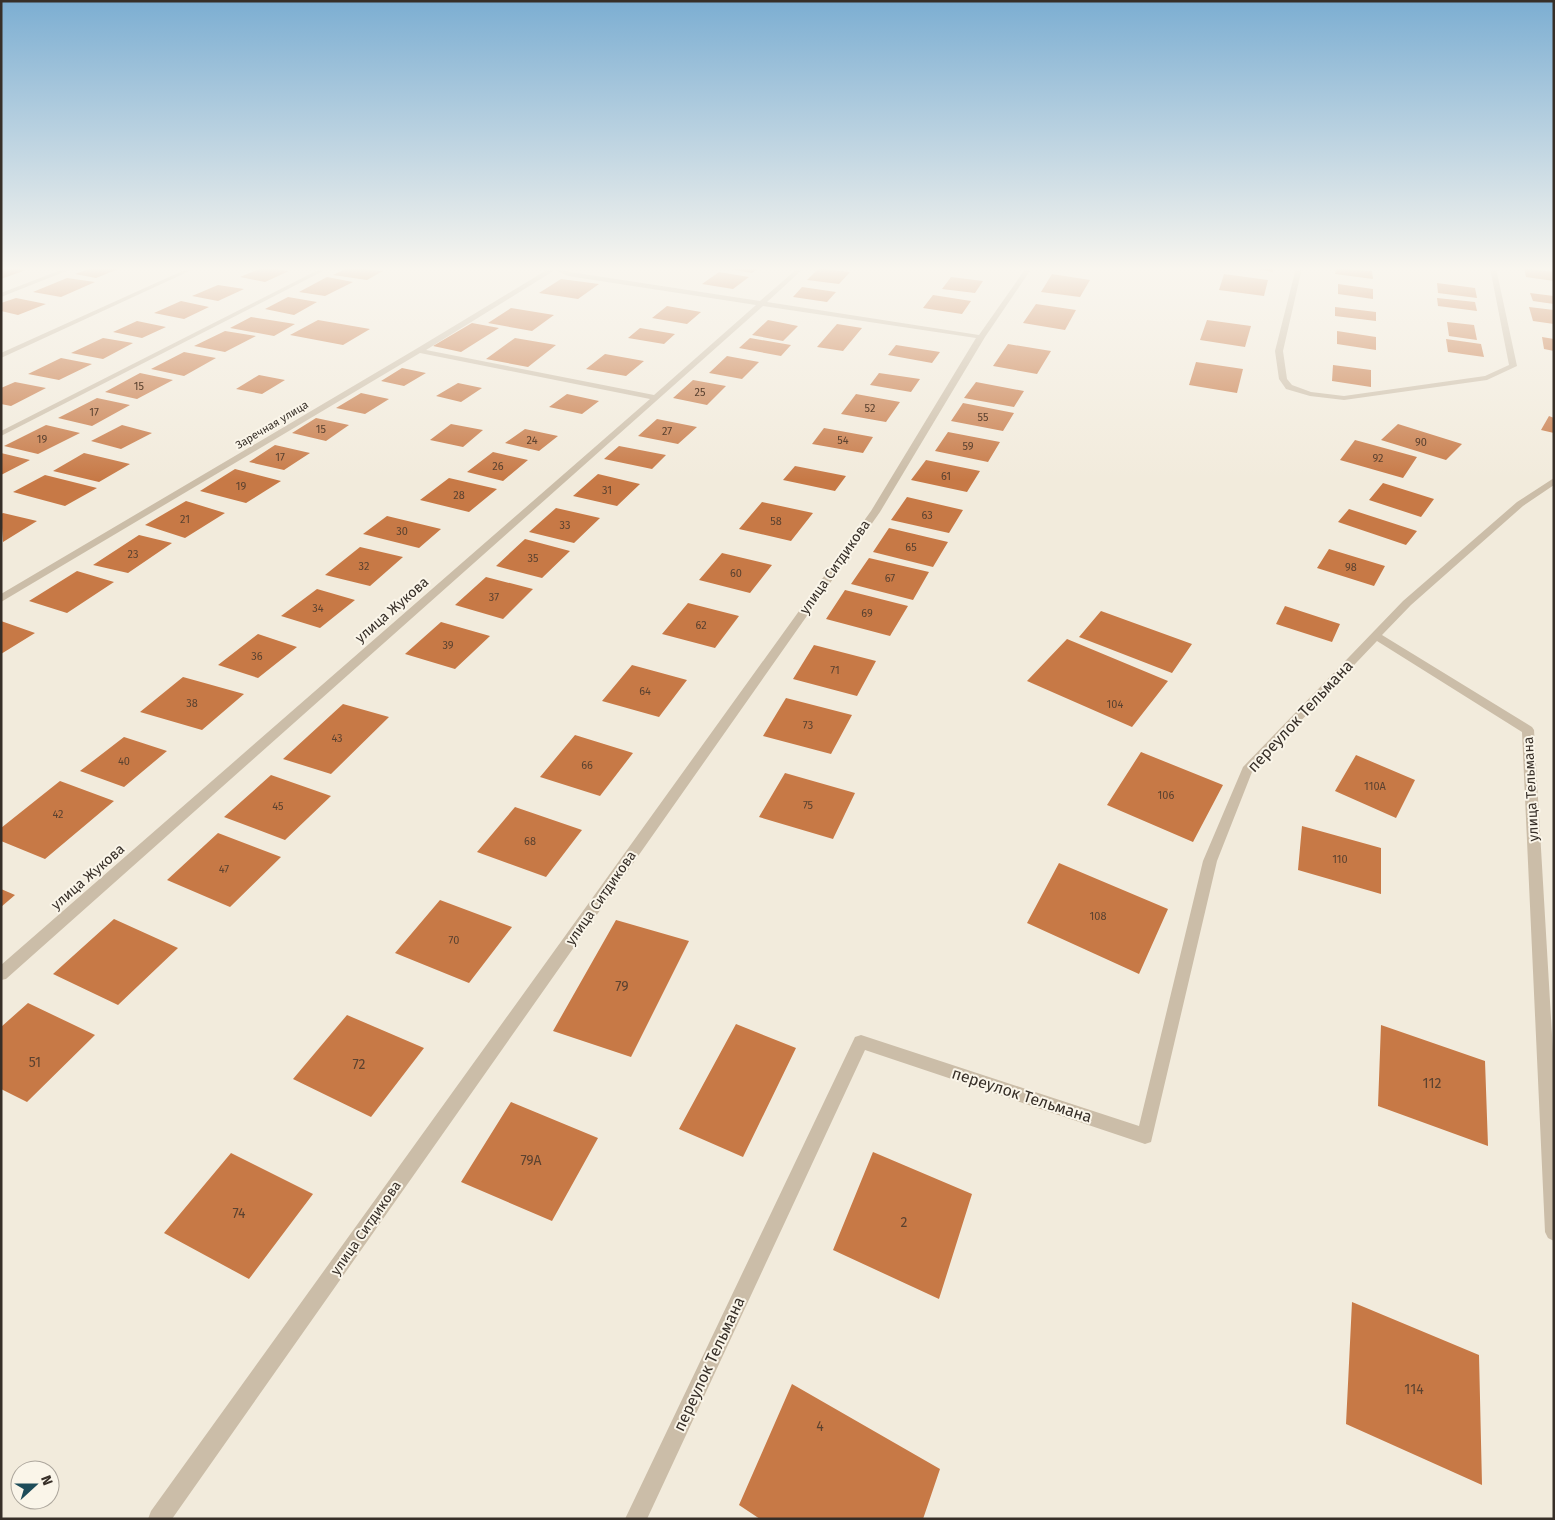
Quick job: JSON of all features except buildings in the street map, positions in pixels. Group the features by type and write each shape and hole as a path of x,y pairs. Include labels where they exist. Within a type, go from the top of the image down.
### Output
{"street":[{"path":"1,356 38,339"},
{"path":"1,434 187,339"},
{"name":"Заречная улица","path":"1,599 439,339"},
{"name":"улица Жукова","path":"1,974 721,339"},
{"name":"улица Ситдикова","path":"159,1519 875,512 980,339"},
{"path":"1282,339 1279,351 1283,379 1289,387 1310,394 1344,398 1487,378 1513,366 1507,339"},
{"path":"419,351 656,398"},
{"path":"1376,636 1407,604 1520,504 1554,481"},
{"name":"улица Тельмана","path":"1376,636 1528,730 1554,1232"},
{"name":"переулок Тельмана","path":"636,1519 861,1042 1145,1136 1210,861 1247,770 1376,636"}]}
